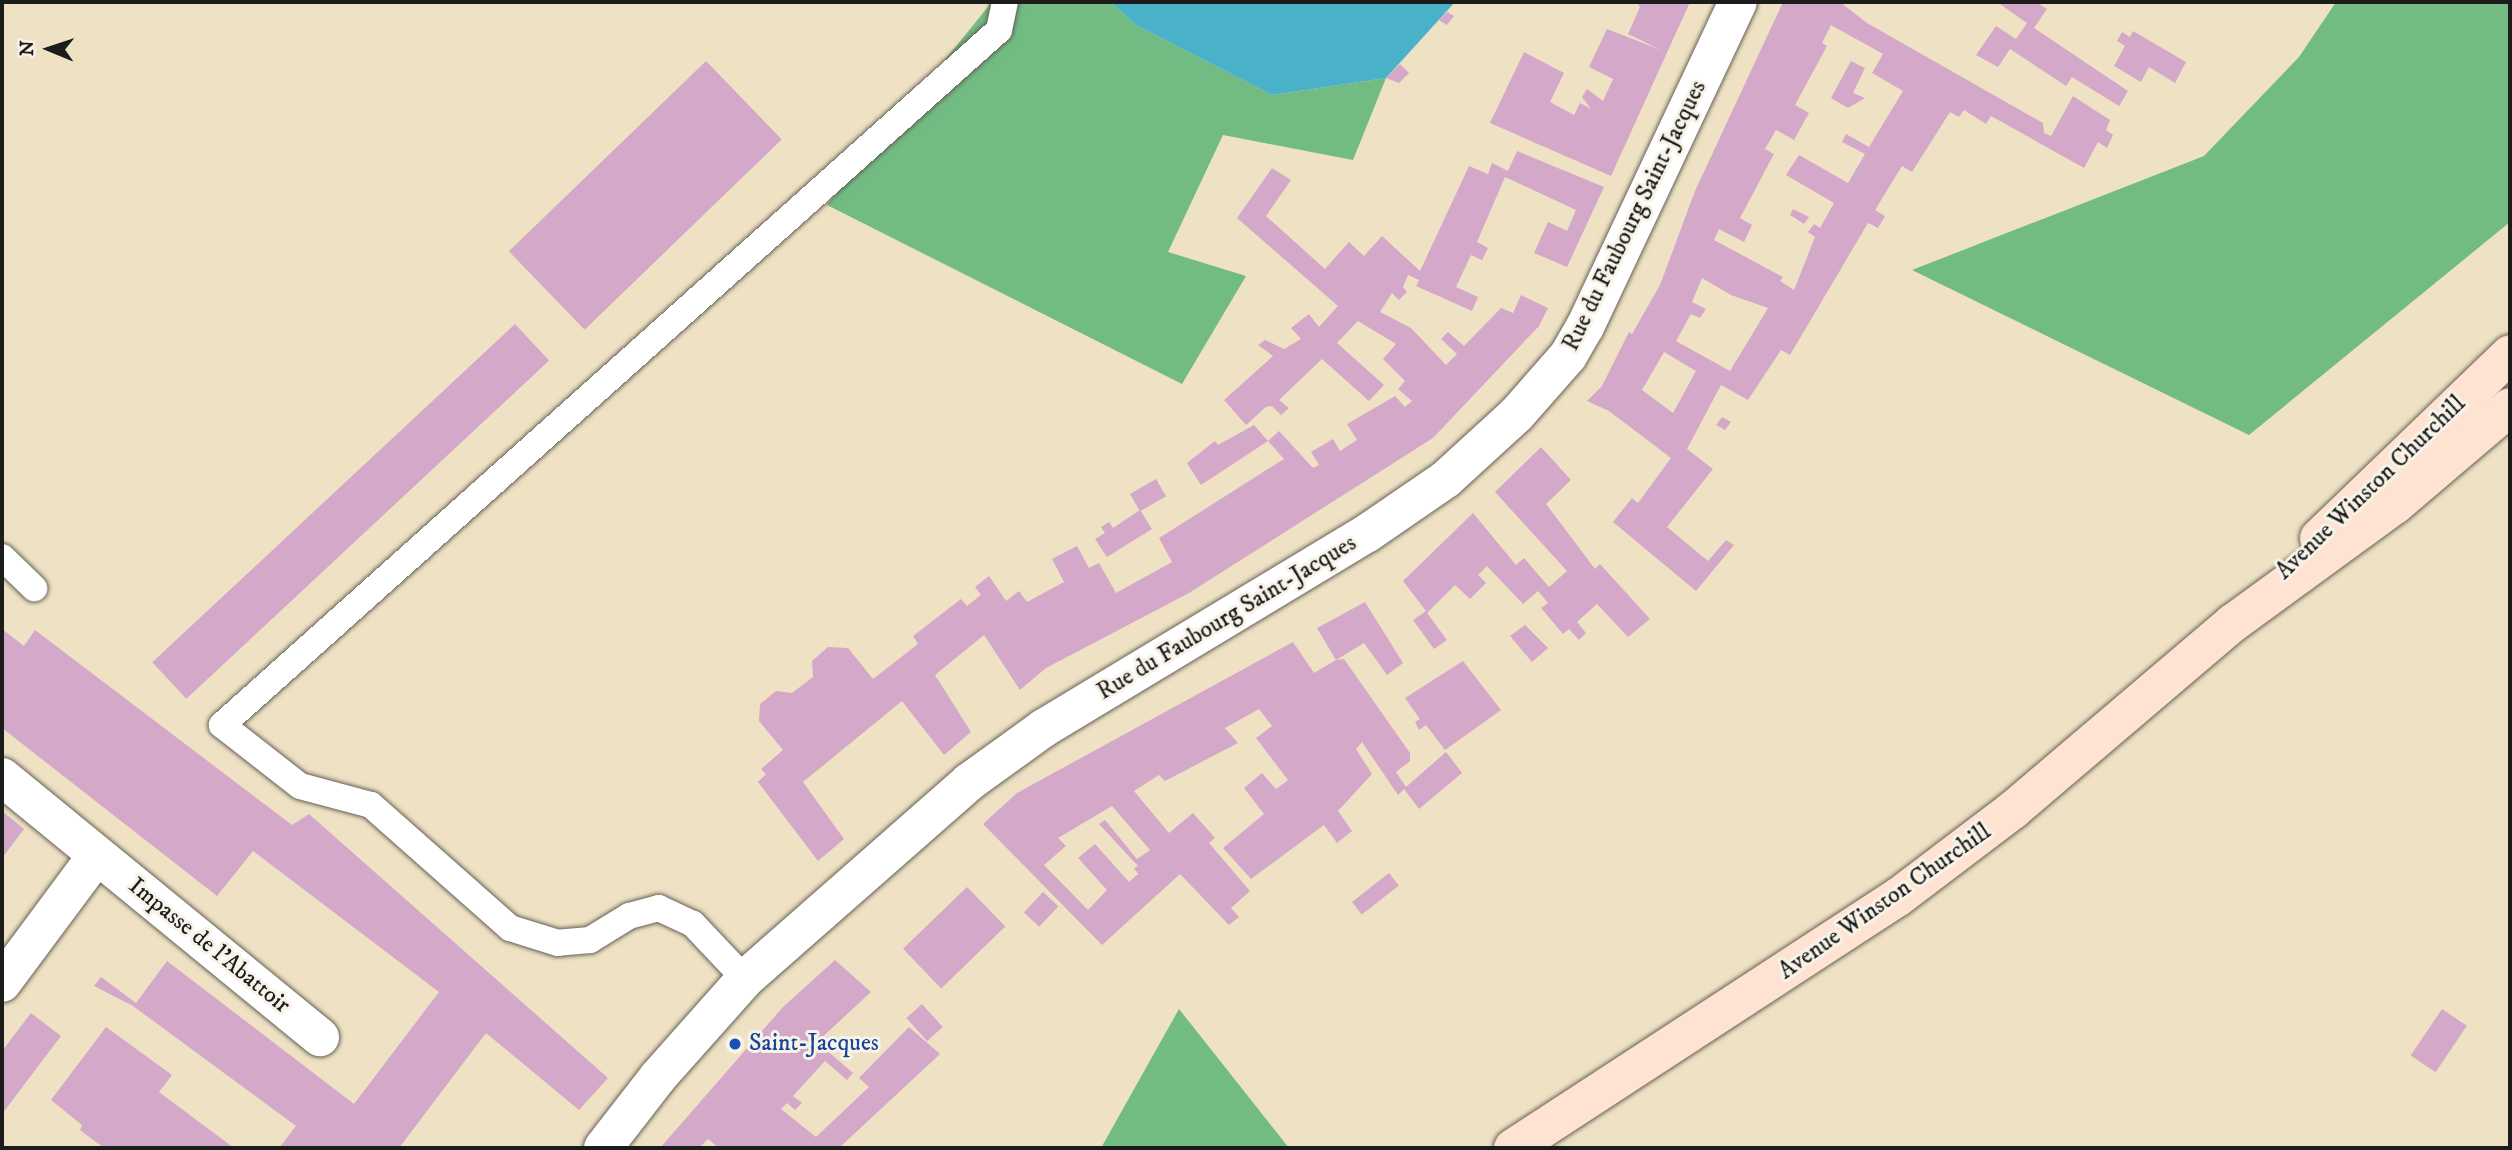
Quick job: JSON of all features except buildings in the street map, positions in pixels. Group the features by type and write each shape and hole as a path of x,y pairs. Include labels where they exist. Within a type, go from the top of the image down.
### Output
{"main road":[{"name":"Avenue Winston Churchill","path":"2233,623 2510,354"},
{"name":"Avenue Winston Churchill","path":"1513,1148 1897,898 2022,802 2233,623 2433,473 2510,407"}],"street":[{"name":"Rue du Faubourg Saint-Jacques","path":"603,1148 745,979 995,762 1366,534 1446,479 1508,423 1546,383 1585,327 1738,2"},
{"path":"2433,473 2510,429"},
{"name":"Impasse de l'Abattoir","path":"2,777 320,1037"},
{"path":"2,984 97,855"}],"lane":[{"path":"745,979 693,924 659,908 629,916 590,940 558,943 510,928 371,805 300,786 222,725 999,30 1004,2"},
{"path":"2,557 34,588"}],"green space":[{"path":"992,2 1111,2 1136,25 1272,95 1386,78 1353,160 1223,135 1168,252 1246,276 1182,384 827,205"},
{"path":"2336,2 2510,2 2510,222 2249,435 1912,270 2204,156 2299,57"},
{"path":"1179,1009 1289,1148 1101,1148"}],"water":[{"path":"1111,2 1455,2 1386,78 1272,95 1136,25"}],"place":[{"name":"Saint-Jacques","path":"735,1044"}]}
